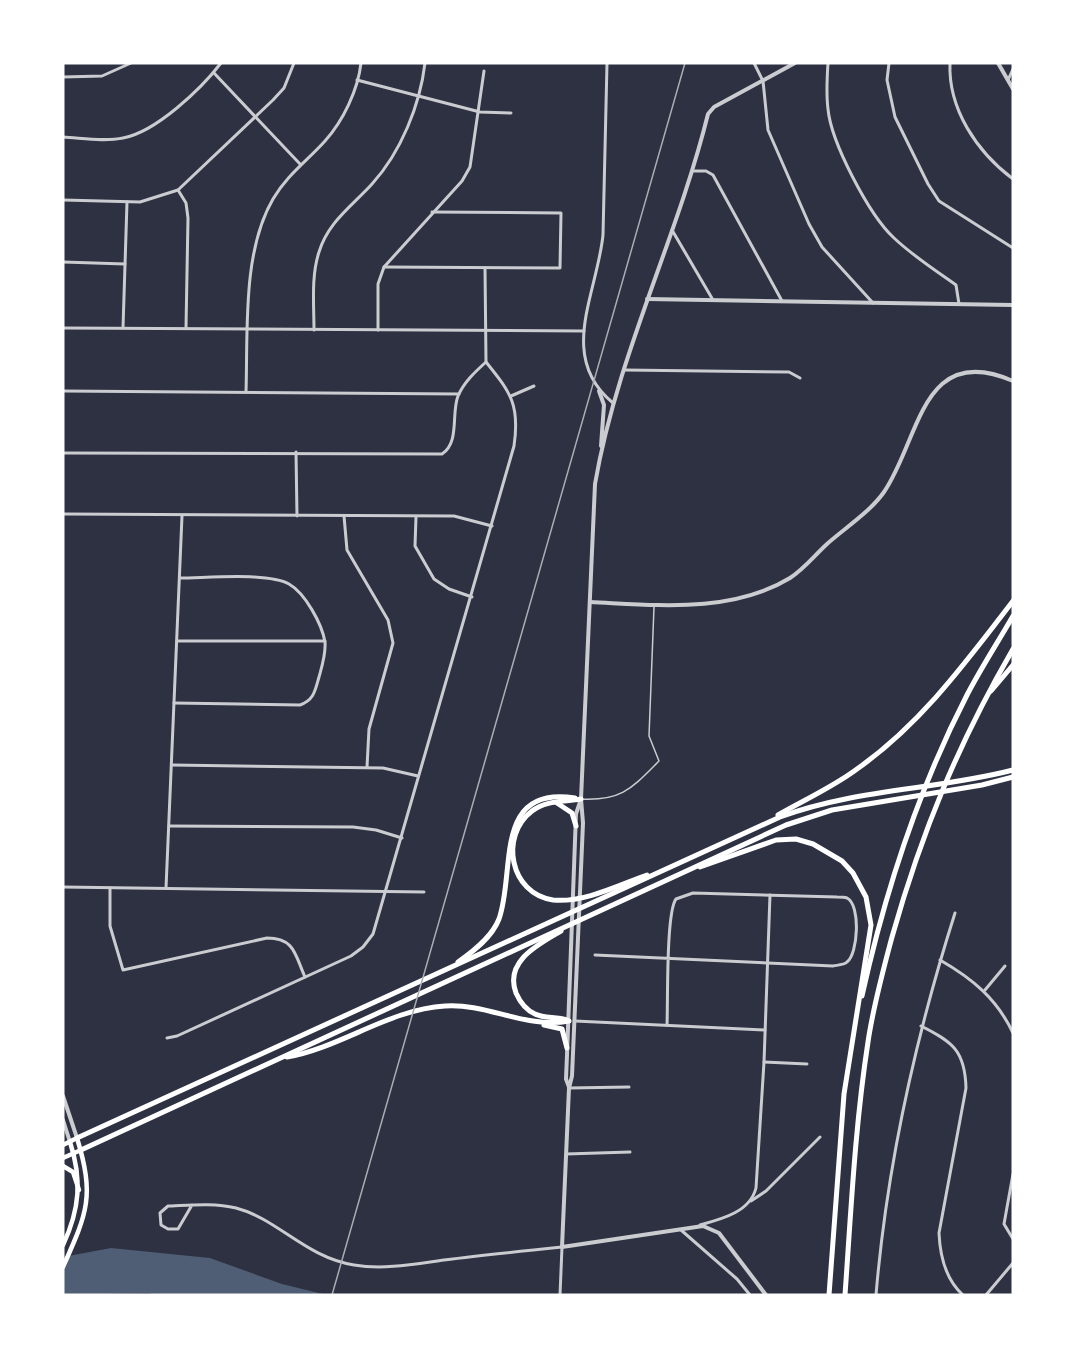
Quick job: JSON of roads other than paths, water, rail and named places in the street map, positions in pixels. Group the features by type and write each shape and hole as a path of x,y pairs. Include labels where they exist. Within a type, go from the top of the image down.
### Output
{"highway":[{"path":"77,1138 405,990 757,827 856,770 915,722 960,670 1013,601"},
{"path":"850,1051 880,920 915,812 967,695 1013,616"},
{"path":"845,1295 858,1116 868,1040 881,976 920,844 948,773 1013,650"},
{"path":"988,694 1013,665"},
{"path":"757,827 821,803 967,780 1013,770"},
{"path":"81,1150 670,877 800,820 832,810 970,787 1013,777"},
{"path":"439,974 476,949 497,922 504,895 509,839 523,813 533,805 551,798 581,799"},
{"path":"581,799 549,802 533,810 519,826 513,844 513,859 519,877 530,890 541,897 563,900 591,895 683,862"},
{"path":"549,802 567,808 576,826"},
{"path":"670,877 776,840 796,839 813,844 842,861 861,886 871,925 850,1051 839,1148 829,1295"},
{"path":"562,928 524,955 516,970 514,987 521,1002 531,1012 572,1021"},
{"path":"279,1058 293,1056 395,1018 432,1007 469,1007 558,1027 564,1034 567,1048"},
{"path":"525,1020 572,1021"}],"main road":[{"path":"63,1145 77,1138 89,1189 85,1215 63,1267"},
{"path":"63,1245 74,1217 79,1190 70,1142"},
{"path":"63,1158 81,1150"},
{"path":"63,1166 73,1172 79,1190"}],"street":[{"path":"63,77 102,76 131,63"},
{"path":"63,137 122,139 138,134 153,126 213,73 221,63"},
{"path":"63,200 127,202 153,200 178,190 284,88 294,63"},
{"path":"246,392 252,269 260,228 272,199 300,164 326,140 345,111 361,63"},
{"path":"314,330 315,271 318,253 332,226 384,168 404,134 419,96 425,63"},
{"path":"569,1088 566,1079 567,1048 572,1021 583,834 581,799 595,484 601,449 604,405 599,391 589,376 584,356 584,331 603,235 607,63"},
{"path":"754,63 763,81 768,130 809,224 822,247 863,289 873,303"},
{"path":"601,449 623,369 694,171 708,114 714,107 795,63"},
{"path":"828,63 828,110 832,127 867,201 878,221 893,238 956,285 959,304"},
{"path":"889,63 888,88 895,117 928,184 939,201 1013,248"},
{"path":"950,63 949,82 956,104 968,128 987,158 1013,179"},
{"path":"998,63 1013,89"},
{"path":"1007,82 1013,69"},
{"path":"378,330 378,284 384,267 462,181 470,167 480,112 484,70"},
{"path":"213,73 300,164"},
{"path":"357,80 480,112 511,113"},
{"path":"694,171 705,171 713,175 782,301"},
{"path":"178,190 186,203 188,218 186,328"},
{"path":"123,328 127,202"},
{"path":"384,267 560,268 561,213 432,212"},
{"path":"672,230 713,300"},
{"path":"63,262 125,264"},
{"path":"167,1038 351,956 363,947 373,934 514,446 516,419 511,396 507,386 486,362 485,268"},
{"path":"647,299 1013,305"},
{"path":"63,328 584,331"},
{"path":"63,453 442,454 449,450 453,440 455,406 459,394 465,384 486,362"},
{"path":"623,369 789,372 800,378"},
{"path":"590,602 654,605 722,602 773,587 792,577 882,495 894,476 926,401 939,386 955,376 971,372 995,373 1013,381"},
{"path":"511,396 534,386"},
{"path":"63,391 459,394"},
{"path":"599,391 615,404"},
{"path":"296,452 297,516"},
{"path":"63,514 454,516 492,526"},
{"path":"166,888 182,516"},
{"path":"344,516 347,550 388,621 393,643 369,729 367,767"},
{"path":"416,517 415,546 434,579 449,589 472,597"},
{"path":"174,703 300,705 309,702 314,695 325,656 325,641 321,628 299,592 289,584 272,578 180,578"},
{"path":"177,641 325,641"},
{"path":"172,765 367,767 394,769 419,776"},
{"path":"560,1295 569,1088 572,1076 576,826 581,799"},
{"path":"169,826 353,827 376,830 402,838"},
{"path":"63,887 424,892"},
{"path":"110,888 110,926 123,970 267,938 282,938 291,945 305,977"},
{"path":"595,955 670,958 833,966 849,962 856,934 856,915 852,903 847,898 837,897 693,893 676,899 672,905 670,958 667,1025"},
{"path":"750,1202 756,1188 764,1062 770,895"},
{"path":"876,1295 888,1182 900,1113 921,1026 955,913"},
{"path":"940,960 985,990 1013,1031"},
{"path":"985,990 1005,966"},
{"path":"572,1021 765,1030"},
{"path":"921,1026 942,1037 956,1048 965,1065 966,1088 939,1233 940,1253 947,1274 963,1295"},
{"path":"764,1062 807,1064"},
{"path":"569,1088 629,1087"},
{"path":"63,1095 77,1138"},
{"path":"63,1120 70,1142"},
{"path":"690,1228 742,1209 766,1191 820,1137"},
{"path":"566,1154 630,1152"},
{"path":"1013,1175 1004,1224 1013,1239"},
{"path":"192,1205 180,1227 171,1230 163,1227 160,1220 161,1211 168,1206 192,1205 237,1209 268,1223 314,1252 353,1265 396,1266 703,1226 719,1233 766,1295"},
{"path":"681,1230 737,1279 750,1295"},
{"path":"986,1295 1013,1263"}],"lane":[{"path":"581,799 602,800 618,797 633,787 659,761 649,736 654,605"}],"water":[{"path":"111,1248 210,1258 282,1284 327,1295 161,1295 148,1293 63,1295 63,1257"}],"railway":[{"path":"332,1295 685,63"}]}
